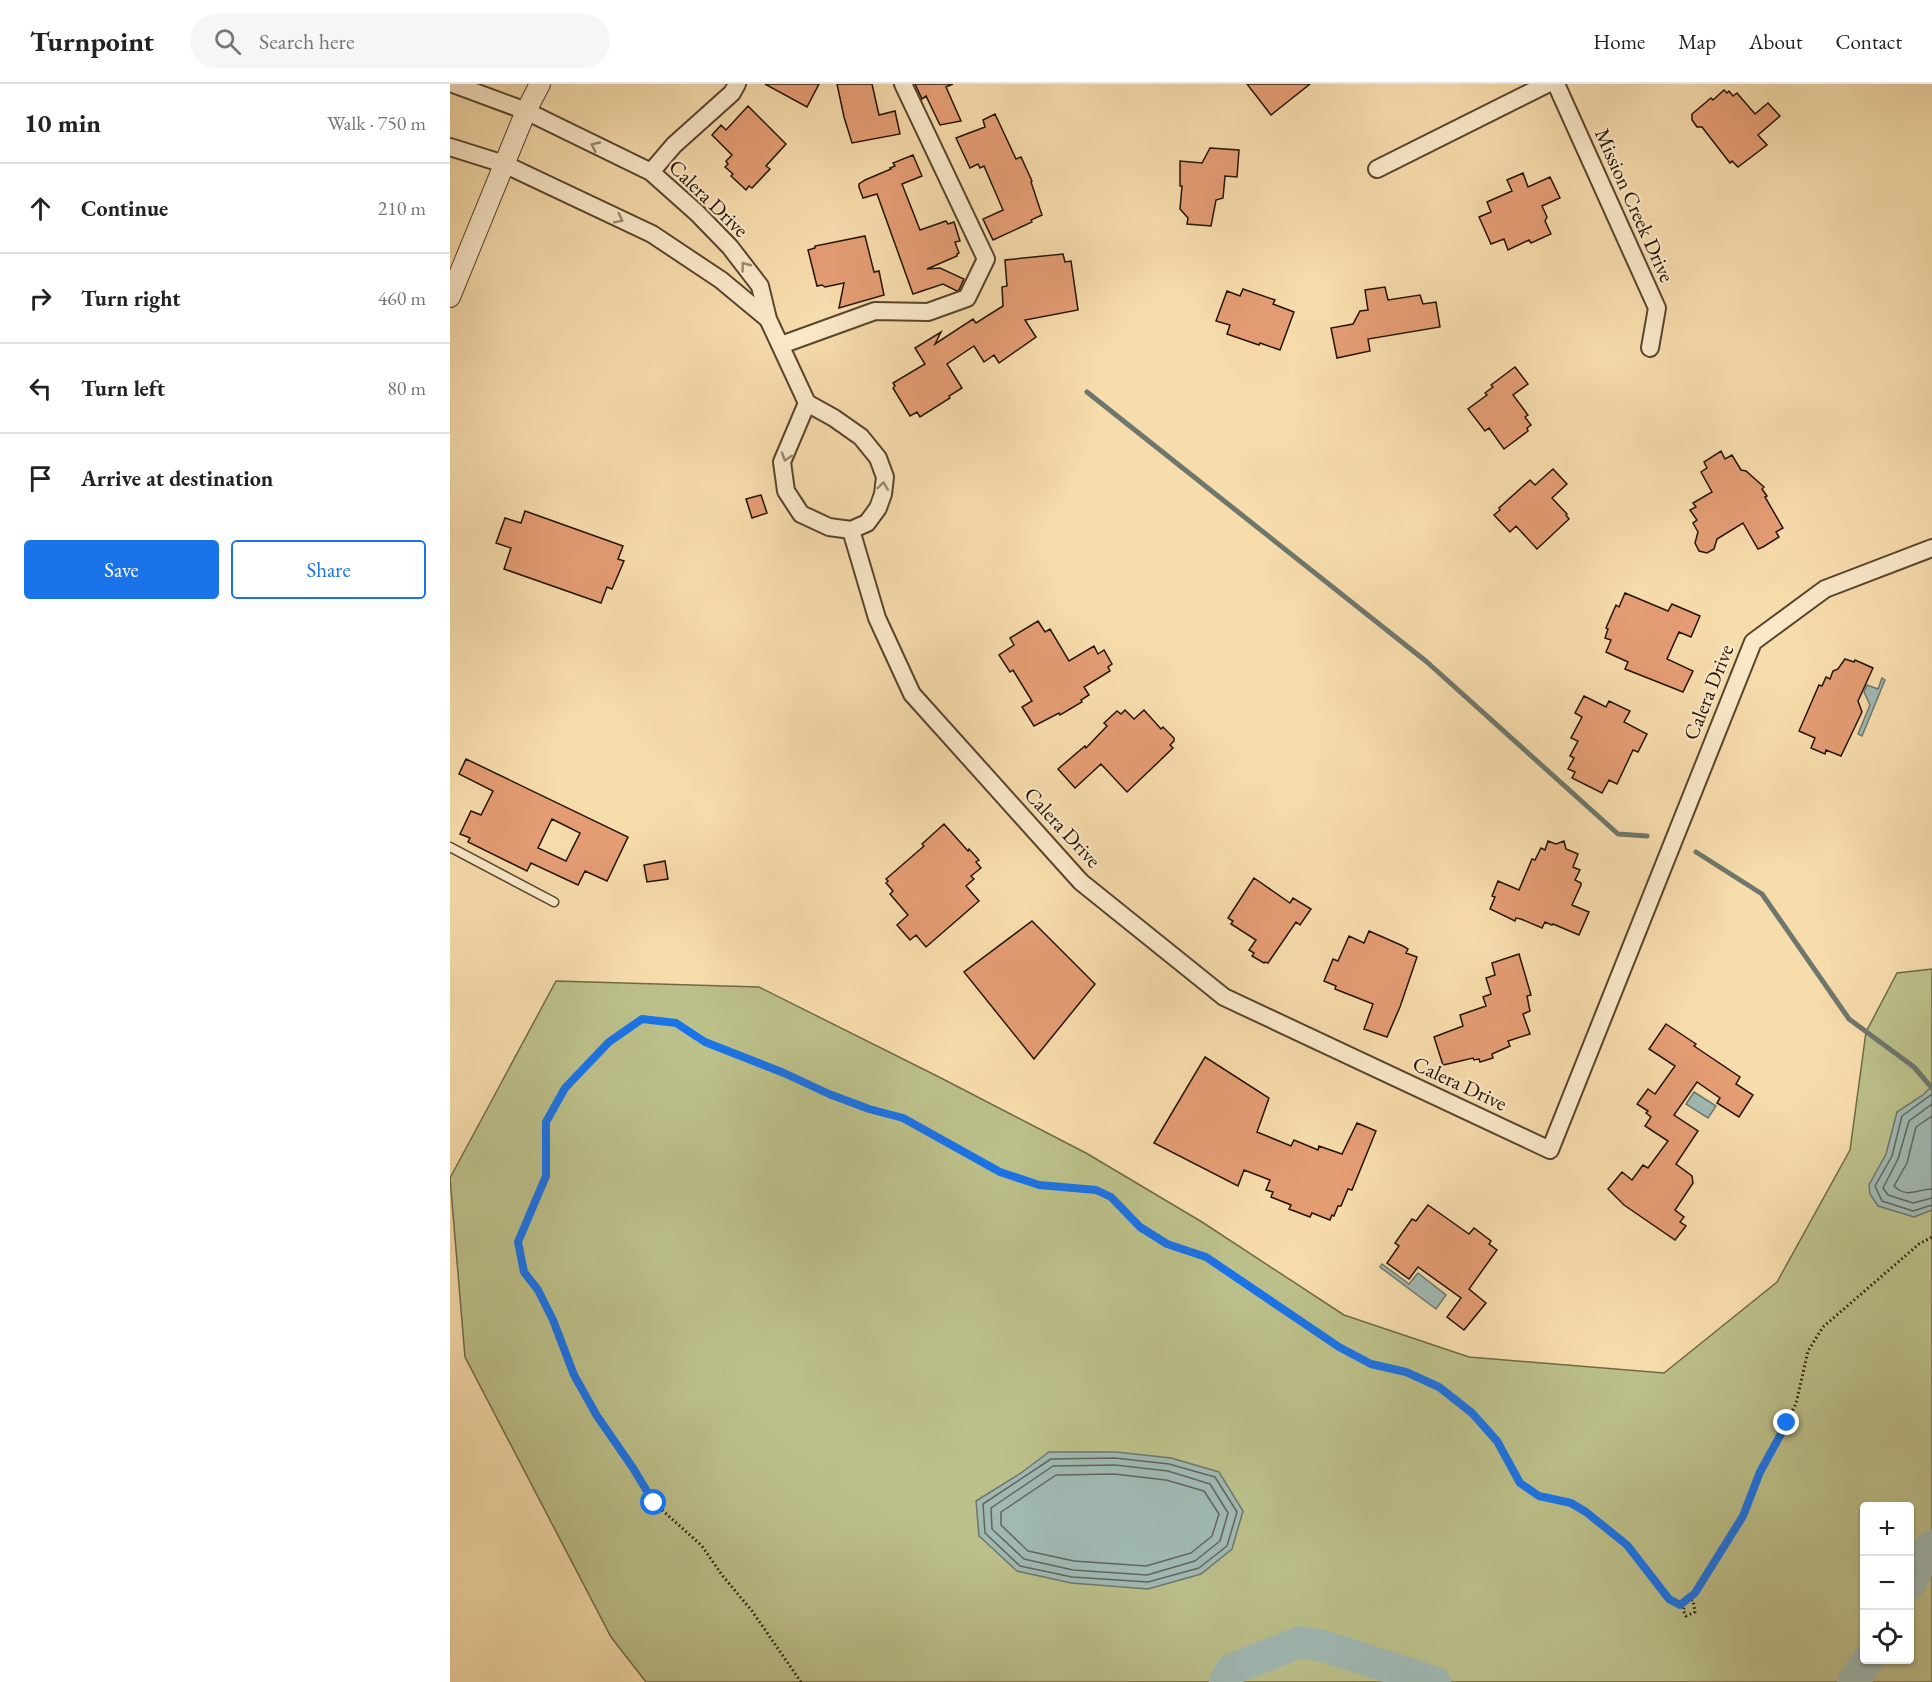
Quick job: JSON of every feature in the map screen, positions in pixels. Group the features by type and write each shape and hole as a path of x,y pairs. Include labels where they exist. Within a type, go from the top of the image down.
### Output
{"street":[{"name":"Calera Drive","path":"453,84 526,111 651,172 697,213 730,247 760,286 768,319 807,403"},
{"path":"450,297 526,111 540,84"},
{"path":"651,172 674,145 732,93 737,84"},
{"path":"781,345 875,311 928,312 967,298 986,259 903,84"},
{"path":"1377,169 1547,84"},
{"name":"Mission Creek Drive","path":"1556,84 1657,308 1650,348"},
{"name":"Calera Drive","path":"450,147 504,164 651,234 721,280 768,319"},
{"path":"807,403 861,437 878,458 885,477 878,508 867,523 851,530 829,527 801,514 786,491 782,462 807,403"},
{"name":"Calera Drive","path":"851,530 877,618 912,694 1082,882 1224,997 1550,1150 1753,642 1825,588 1932,548"}],"lane":[{"path":"450,847 555,902"}],"path":[{"path":"801,1682 752,1611 722,1575 702,1546 654,1503 597,1416 574,1375 538,1290 524,1272 518,1242 546,1176 546,1122 565,1088 609,1042 642,1019 676,1023 705,1042 784,1073 829,1094 869,1109 903,1118 1000,1172 1039,1185 1096,1190 1111,1197 1140,1227 1167,1244 1206,1257 1339,1347 1371,1364 1406,1372 1439,1387 1472,1413 1497,1441 1520,1483 1539,1496 1571,1503 1586,1512 1627,1545 1669,1599 1680,1605 1695,1593 1743,1516 1760,1472 1796,1404 1808,1351 1823,1327 1919,1244 1932,1238"},
{"path":"1687,1599 1693,1600 1695,1612 1686,1616 1683,1610 1687,1599"}],"green space":[{"path":"1932,969 1932,1682 646,1682 611,1637 465,1357 450,1178 556,981 759,987 1086,1153 1202,1222 1344,1315 1469,1357 1664,1373 1777,1282 1850,1150 1866,1032 1897,973"}],"water":[{"path":"1882,678 1885,680 1862,736 1858,734 1870,705 1864,692 1867,685 1878,689"},
{"path":"1932,1086 1932,1210 1914,1217 1878,1206 1870,1194 1869,1185 1886,1154 1897,1112 1923,1095"},
{"path":"1694,1092 1716,1106 1708,1118 1686,1104"},
{"path":"1382,1264 1409,1284 1418,1273 1446,1295 1436,1309 1380,1267"},
{"path":"1049,1452 1116,1452 1171,1458 1219,1472 1243,1511 1232,1549 1201,1574 1148,1589 1071,1583 1017,1571 979,1536 976,1501 1021,1473"}],"building":[{"path":"765,84 819,84 807,107"},
{"path":"837,84 872,84 879,115 895,111 900,134 852,143"},
{"path":"915,84 953,84 946,87 961,121 940,125 926,96 922,99"},
{"path":"1247,84 1310,84 1271,115"},
{"path":"1724,90 1727,93 1729,91 1733,96 1737,93 1755,114 1768,103 1780,116 1758,135 1767,145 1738,167 1732,161 1730,163 1702,127 1697,127 1692,120 1692,114"},
{"path":"748,106 786,144 766,166 770,169 752,188 749,186 746,190 725,167 728,164 726,161 732,155 712,135 721,125 726,130"},
{"path":"995,114 1016,159 1021,157 1032,181 1042,215 993,240 983,219 1003,210 984,166 980,168 978,164 970,168 956,138 985,127 983,120"},
{"path":"1210,148 1239,150 1237,177 1225,176 1223,198 1216,200 1211,226 1187,224 1188,218 1180,209 1182,186 1180,186 1180,161 1202,163"},
{"path":"913,155 922,176 902,184 920,230 946,221 948,224 954,222 960,241 955,242 959,253 957,256 927,269 940,268 964,279 957,291 943,284 913,294 877,194 863,198 859,187 859,184 865,180 891,169 895,166 893,163"},
{"path":"1523,173 1528,187 1550,177 1560,198 1542,206 1551,234 1531,243 1529,240 1508,250 1504,239 1491,244 1479,217 1491,212 1487,202 1512,191 1507,180"},
{"path":"865,236 874,272 879,271 884,295 839,308 844,283 825,287 817,286 808,250 815,246"},
{"path":"1063,254 1065,262 1071,261 1078,310 1025,320 1036,337 999,363 994,355 984,362 974,346 947,364 962,388 920,417 917,412 910,416 893,388 895,386 893,383 925,364 915,348 941,332 935,344 973,319 976,323 1003,306 1002,287 1007,286 1005,260"},
{"path":"1385,287 1388,300 1420,295 1423,304 1436,302 1440,327 1368,339 1370,351 1337,358 1331,328 1353,324 1360,311 1368,310 1365,290"},
{"path":"1243,289 1275,300 1273,304 1294,312 1280,350 1227,334 1230,325 1216,321 1227,291 1240,296"},
{"path":"1515,367 1528,384 1513,395 1528,415 1525,417 1531,425 1527,428 1528,431 1504,449 1489,428 1485,431 1468,409 1487,395 1485,393 1493,387 1491,385"},
{"path":"1721,451 1725,459 1732,455 1741,470 1746,471 1764,487 1762,489 1767,496 1765,497 1783,528 1776,532 1779,537 1763,547 1758,549 1743,523 1717,539 1714,549 1707,553 1699,551 1695,543 1698,532 1693,523 1697,520 1690,510 1696,507 1693,503 1712,492 1701,472 1707,468 1704,462"},
{"path":"1553,469 1567,484 1552,498 1569,519 1537,549 1516,526 1510,532 1494,515 1530,480 1535,485"},
{"path":"761,495 767,513 752,518 746,499"},
{"path":"525,511 623,546 618,559 624,561 612,589 607,587 601,603 504,569 511,548 496,543 505,518 521,523"},
{"path":"1625,593 1668,611 1672,604 1700,616 1691,637 1679,632 1667,659 1693,671 1683,692 1625,669 1628,662 1606,652 1611,640 1605,638 1608,629 1606,628 1616,605 1619,607"},
{"path":"1038,621 1045,632 1050,629 1069,661 1094,646 1098,654 1104,650 1112,664 1108,667 1110,671 1084,687 1089,695 1081,700 1082,702 1034,726 1022,707 1032,701 1013,670 1010,672 999,655 1014,645 1010,638"},
{"path":"1845,659 1854,662 1855,660 1873,668 1858,701 1862,712 1841,756 1826,750 1825,754 1811,748 1815,738 1799,731 1819,685 1822,686 1826,677 1830,679 1833,671 1838,669"},
{"path":"1584,696 1606,707 1609,701 1630,711 1624,722 1647,734 1638,752 1633,750 1617,784 1609,780 1602,793 1572,778 1575,772 1568,769 1574,758 1570,756 1578,741 1571,738 1582,717 1575,713"},
{"path":"1125,710 1134,719 1144,710 1161,729 1163,727 1174,738 1170,745 1173,748 1127,792 1101,764 1075,788 1058,769 1085,746 1086,748 1107,726 1104,723 1117,711 1121,714"},
{"path":"466,759 628,837 607,881 585,871 578,885 531,863 527,871 468,842 470,838 460,834 471,811 481,815 493,791 459,774","holes":["552,819 580,833 566,861 538,848"]},
{"path":"944,824 979,860 976,862 981,868 971,876 974,879 966,886 979,901 926,947 916,935 910,940 897,925 908,915 890,894 893,891 886,883 888,881 886,879 924,846 922,844"},
{"path":"1548,841 1556,844 1564,841 1566,849 1578,854 1573,867 1580,870 1575,880 1581,885 1572,905 1589,912 1579,935 1545,922 1542,928 1521,919 1516,918 1515,921 1490,909 1498,881 1519,890 1532,859 1535,860 1541,848 1545,850"},
{"path":"665,861 668,879 647,882 644,865"},
{"path":"1254,878 1290,903 1293,898 1311,909 1300,925 1296,922 1268,963 1252,956 1254,953 1249,950 1256,940 1231,924 1233,921 1228,918"},
{"path":"1032,921 1095,984 1034,1059 964,972"},
{"path":"1369,931 1403,946 1408,949 1406,953 1417,957 1387,1037 1364,1029 1373,1004 1335,989 1336,986 1324,981 1333,959 1338,961 1349,936 1364,943"},
{"path":"1519,954 1531,995 1527,996 1530,1011 1523,1014 1530,1034 1508,1041 1510,1046 1492,1054 1493,1058 1480,1062 1479,1059 1474,1060 1473,1058 1443,1065 1434,1037 1463,1026 1460,1015 1486,1006 1483,997 1491,994 1486,978 1495,975 1492,963"},
{"path":"1666,1024 1740,1077 1736,1084 1753,1095 1739,1117 1717,1103 1720,1098 1697,1082 1674,1115 1698,1131 1676,1164 1692,1176 1693,1183 1675,1210 1684,1217 1680,1222 1686,1226 1675,1240 1624,1205 1608,1189 1622,1172 1632,1180 1643,1165 1648,1168 1668,1141 1645,1126 1651,1117 1646,1113 1648,1111 1637,1104 1648,1089 1655,1094 1675,1066 1649,1049"},
{"path":"1205,1057 1269,1098 1257,1132 1291,1146 1294,1140 1318,1150 1319,1146 1342,1154 1357,1123 1376,1131 1352,1190 1348,1189 1341,1206 1338,1206 1330,1220 1312,1213 1310,1217 1289,1209 1291,1205 1271,1197 1273,1192 1266,1190 1270,1180 1244,1170 1238,1186 1154,1143"},
{"path":"1428,1205 1469,1234 1474,1228 1491,1241 1489,1244 1497,1250 1469,1289 1486,1303 1464,1330 1447,1317 1461,1298 1418,1267 1409,1279 1387,1263 1399,1246 1395,1243 1412,1219 1416,1221"}],"waterway":[{"path":"1087,392 1427,662 1618,834 1647,836"},
{"path":"1696,852 1762,894 1849,1019 1914,1067 1932,1088"},
{"path":"1914,1576 1925,1553 1932,1546"},
{"path":"1225,1682 1232,1669 1300,1642 1323,1646 1435,1682"},
{"path":"1853,1682 1865,1664"}],"route":[{"path":"654,1503 597,1416 574,1375 553,1320 538,1290 524,1272 518,1242 546,1176 546,1122 565,1088 609,1042 642,1019 676,1023 705,1042 784,1073 829,1094 869,1109 903,1118 1000,1172 1039,1185 1096,1190 1111,1197 1140,1227 1167,1244 1206,1257 1339,1347 1371,1364 1406,1372 1439,1387 1472,1413 1497,1441 1520,1483 1539,1496 1571,1503 1586,1512 1627,1545 1669,1599 1680,1605 1695,1593 1743,1516 1760,1472 1787,1423"}]}
